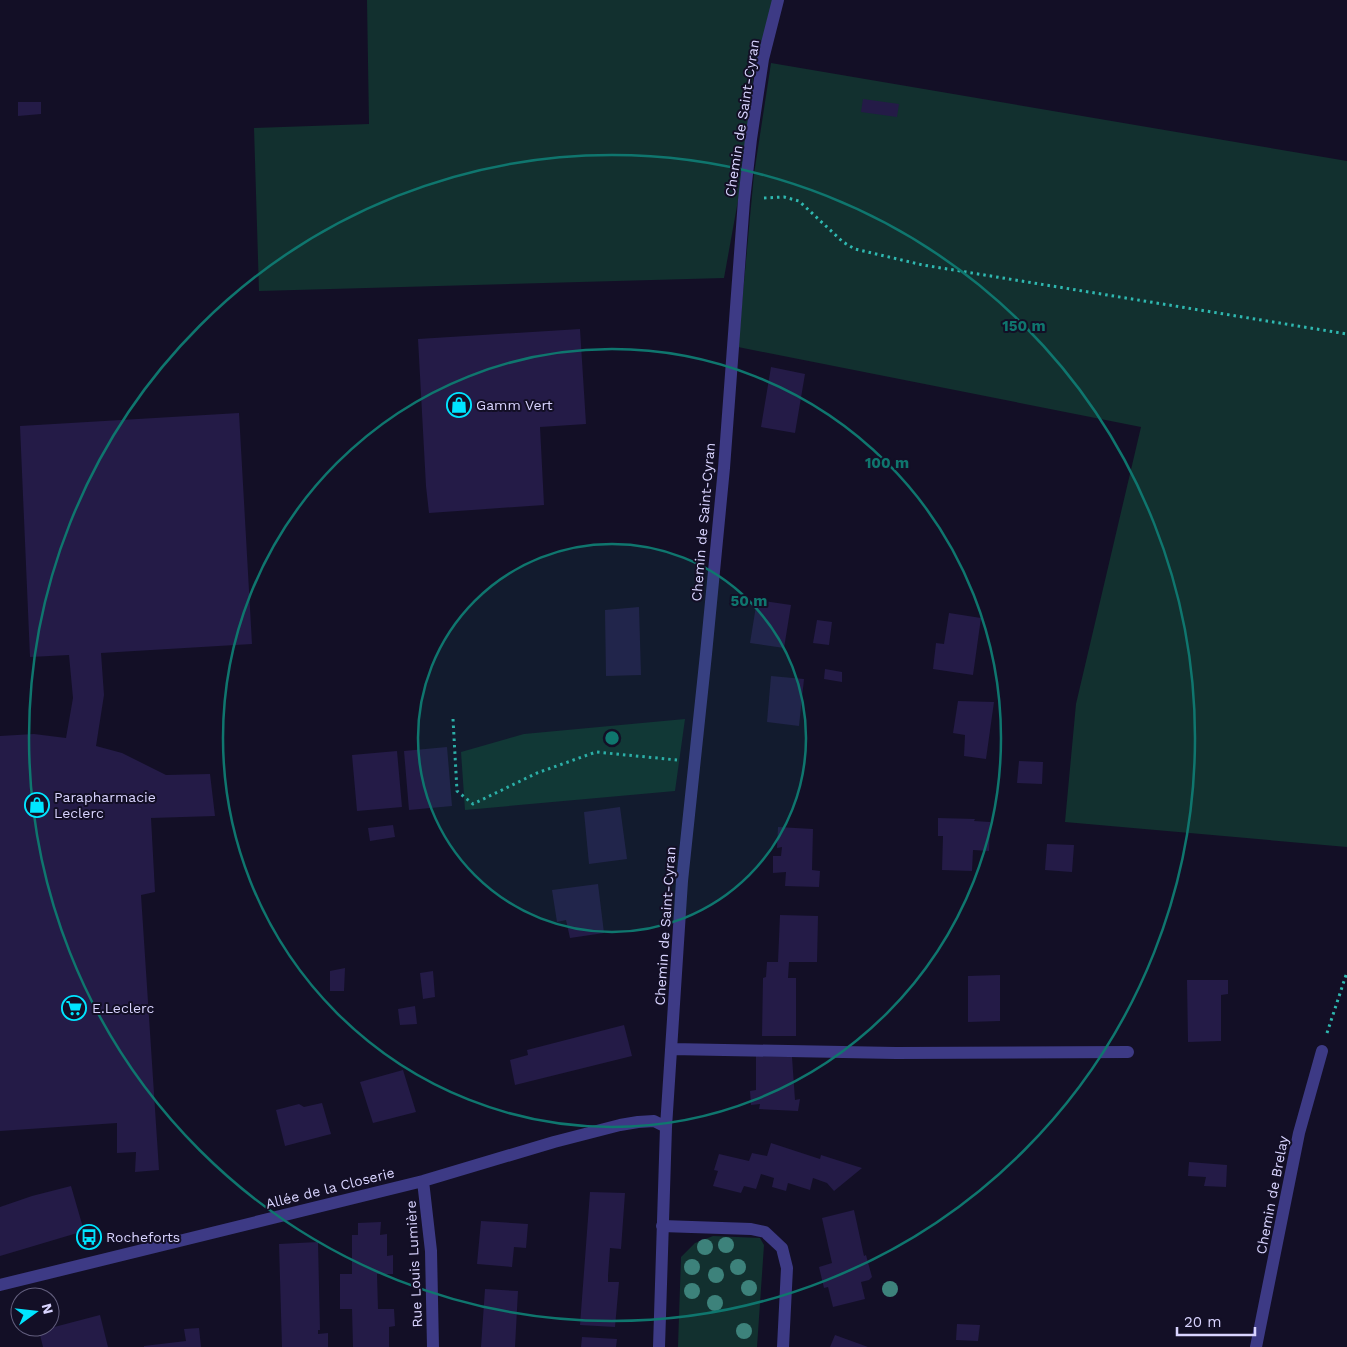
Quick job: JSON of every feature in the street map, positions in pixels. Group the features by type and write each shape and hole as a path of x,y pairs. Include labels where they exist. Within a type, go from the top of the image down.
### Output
{"street":[{"name":"Chemin de Saint-Cyran","path":"659,1347 666,1127 682,881 724,468 744,200 764,59 778,0"},
{"path":"671,1049 896,1053 1128,1052"},
{"name":"Chemin de Brelay","path":"1256,1347 1299,1133 1322,1051"},
{"name":"Allée de la Closerie","path":"0,1285 423,1180 620,1125 654,1121 666,1127"},
{"name":"Rue Louis Lumière","path":"423,1180 431,1251 433,1347"},
{"path":"662,1226 751,1229 765,1232 782,1248 788,1268 783,1347"}],"path":[{"path":"744,200 784,197 799,201 843,242 855,249 923,265 1347,334"},
{"path":"453,718 457,790 473,804 537,772 596,752 695,762"},
{"path":"1322,1051 1347,972"}],"green space":[{"path":"367,0 773,0 753,78 743,173 724,278 259,291 254,128 369,124"},
{"path":"771,63 1347,161 1347,847 1065,822 1076,704 1141,427 738,347 754,174"},
{"path":"685,719 675,791 465,810 461,752 524,734"},
{"path":"713,1236 760,1238 764,1245 757,1347 678,1347 681,1257 695,1243"}],"building":[{"path":"863,99 899,104 897,117 861,112"},
{"path":"18,102 41,102 41,114 18,116"},
{"path":"580,329 586,424 540,427 544,505 429,513 418,339"},
{"path":"771,367 805,374 795,433 761,427"},
{"path":"239,413 252,644 101,653 104,695 96,746 122,753 166,775 210,774 215,816 151,818 155,892 141,895 159,1170 135,1172 136,1152 117,1153 117,1123 0,1131 0,736 34,734 66,738 73,698 69,655 30,657 20,426"},
{"path":"757,600 791,605 784,648 750,643"},
{"path":"639,607 641,675 606,676 605,610"},
{"path":"949,613 981,618 973,675 933,669 936,643 944,644"},
{"path":"817,620 832,622 829,645 813,643"},
{"path":"825,669 842,672 842,682 824,679"},
{"path":"771,676 804,679 799,726 767,722"},
{"path":"958,701 994,702 986,759 964,756 965,735 953,733"},
{"path":"447,747 452,806 409,810 404,751"},
{"path":"397,751 402,807 357,811 352,755"},
{"path":"1019,761 1043,762 1042,784 1017,783"},
{"path":"620,807 627,859 589,864 584,812"},
{"path":"938,818 975,819 974,821 990,822 989,851 973,850 972,871 942,870 943,836 938,836"},
{"path":"393,825 395,837 370,841 368,828"},
{"path":"778,827 813,829 812,870 820,871 819,887 785,886 786,872 773,873 773,856 781,856 782,847 777,848"},
{"path":"1047,844 1074,845 1072,872 1045,870"},
{"path":"598,884 604,933 570,938 566,920 557,922 552,890"},
{"path":"780,915 818,916 817,962 789,962 788,978 796,978 796,1036 762,1036 763,978 766,977 767,962 778,962"},
{"path":"345,968 344,991 330,991 330,971"},
{"path":"433,971 435,997 423,999 420,973"},
{"path":"1000,975 1000,1021 968,1022 968,976"},
{"path":"1187,980 1228,980 1228,994 1221,995 1221,1041 1188,1042"},
{"path":"415,1006 417,1024 400,1025 398,1009"},
{"path":"624,1025 632,1056 515,1085 510,1060 528,1055 527,1050"},
{"path":"756,1056 792,1057 795,1100 800,1099 798,1111 759,1109 760,1104 751,1105 750,1091 756,1090"},
{"path":"403,1070 416,1112 373,1123 360,1082"},
{"path":"322,1103 331,1134 285,1146 276,1110 299,1104 304,1107"},
{"path":"771,1143 820,1159 821,1155 862,1168 834,1191 827,1183 813,1178 810,1190 788,1183 786,1191 772,1187 774,1178 761,1174 756,1189 744,1186 741,1193 713,1186 718,1171 714,1170 719,1154 749,1161 752,1153 767,1156"},
{"path":"1189,1162 1227,1165 1226,1187 1204,1186 1206,1177 1188,1176"},
{"path":"71,1186 84,1231 0,1256 0,1207"},
{"path":"590,1192 625,1193 621,1249 610,1248 608,1282 619,1282 615,1327 580,1325"},
{"path":"854,1210 864,1256 866,1255 872,1277 861,1282 865,1299 833,1307 828,1287 824,1288 819,1267 832,1263 822,1218"},
{"path":"481,1221 528,1224 526,1248 514,1247 512,1267 477,1264"},
{"path":"381,1222 380,1235 387,1234 387,1256 393,1255 393,1274 377,1274 378,1309 394,1309 395,1326 389,1327 389,1347 353,1347 352,1309 340,1309 340,1274 352,1274 352,1235 358,1235 358,1223"},
{"path":"318,1242 320,1330 318,1330 318,1334 328,1333 328,1347 282,1347 279,1244"},
{"path":"485,1289 518,1291 515,1347 481,1347"},
{"path":"100,1315 108,1347 43,1347 40,1337 60,1337 60,1325"},
{"path":"957,1324 980,1325 978,1341 956,1340"},
{"path":"199,1328 201,1347 144,1347 186,1341 184,1329"},
{"path":"835,1335 868,1347 830,1347"},
{"path":"582,1337 617,1339 616,1347 581,1347"}],"place":[{"name":"Gamm Vert","path":"459,405"},
{"name":"Parapharmacie Leclerc","path":"37,805"},
{"name":"E.Leclerc","path":"74,1008"},
{"name":"Rocheforts","path":"89,1237"}]}
